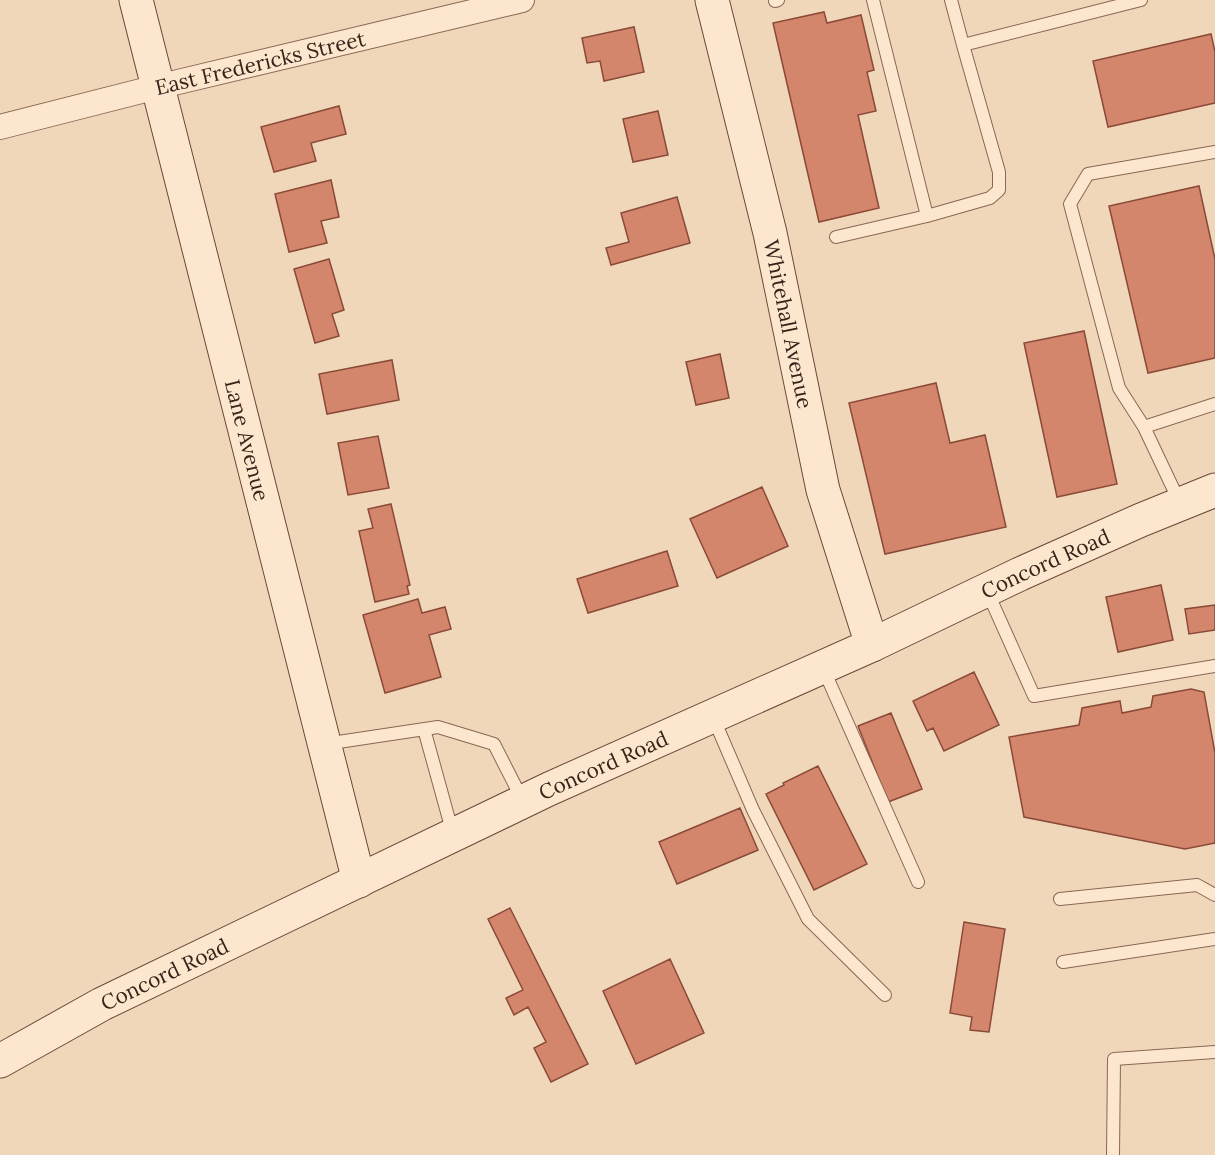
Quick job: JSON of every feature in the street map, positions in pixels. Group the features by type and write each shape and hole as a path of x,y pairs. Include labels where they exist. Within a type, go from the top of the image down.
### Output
{"street":[{"name":"Lane Avenue","path":"136,0 359,880"},
{"name":"East Fredericks Street","path":"0,127 522,0"},
{"name":"Whitehall Avenue","path":"712,0 770,233 823,490 872,645"},
{"name":"Concord Road","path":"0,1061 102,1004 523,801 872,645 987,590 1215,490"}],"lane":[{"path":"873,0 927,216"},
{"path":"836,237 927,216 990,198 999,190 999,172 951,0"},
{"path":"963,45 1142,0"},
{"path":"1180,504 1144,427 1119,388 1070,204 1088,174 1215,152"},
{"path":"1144,427 1215,404"},
{"path":"987,590 1034,696 1215,666"},
{"path":"822,667 918,882"},
{"path":"712,716 753,810 808,919 885,995"},
{"path":"324,744 438,727 494,744 523,801"},
{"path":"424,729 453,835"},
{"path":"1060,899 1197,885 1215,895"},
{"path":"1063,962 1215,939"},
{"path":"1113,1155 1114,1059 1215,1052"}],"building":[{"path":"824,12 827,23 861,15 874,70 867,72 876,111 858,115 879,208 819,222 773,23"},
{"path":"634,27 644,72 604,81 600,61 587,63 582,38"},
{"path":"1211,34 1215,52 1215,103 1108,127 1093,61"},
{"path":"339,106 346,134 311,143 316,161 274,172 261,127"},
{"path":"658,111 668,155 633,162 623,119"},
{"path":"331,180 339,217 321,221 327,243 289,252 275,194"},
{"path":"1199,186 1215,259 1215,358 1148,373 1109,206"},
{"path":"677,197 690,243 611,265 606,248 629,242 621,213"},
{"path":"329,259 344,310 332,314 339,336 315,343 294,269"},
{"path":"1084,331 1117,484 1057,497 1024,343"},
{"path":"720,354 729,398 696,405 686,362"},
{"path":"392,360 399,400 327,414 319,374"},
{"path":"936,383 950,443 985,435 1006,527 885,554 849,403"},
{"path":"378,436 389,488 348,495 338,443"},
{"path":"762,487 788,546 717,578 690,519"},
{"path":"391,504 410,585 407,586 409,594 375,602 359,531 373,528 368,509"},
{"path":"667,551 678,586 588,613 577,579"},
{"path":"1161,585 1173,640 1118,652 1106,597"},
{"path":"418,599 422,613 445,607 451,629 429,635 441,677 385,693 363,615"},
{"path":"1215,605 1215,630 1189,634 1185,609"},
{"path":"974,672 999,725 944,751 933,728 927,731 913,701"},
{"path":"1191,689 1204,692 1215,753 1215,843 1185,849 1024,817 1009,737 1079,725 1082,708 1120,701 1122,713 1151,707 1153,696"},
{"path":"891,713 922,789 888,802 858,726"},
{"path":"818,766 867,864 814,890 766,794"},
{"path":"740,808 758,850 677,884 659,842"},
{"path":"510,908 588,1064 551,1082 534,1048 546,1042 528,1007 514,1015 506,998 523,990 488,919"},
{"path":"964,922 1005,929 989,1032 970,1030 972,1017 950,1013"},
{"path":"670,959 704,1033 636,1064 603,991"}]}
